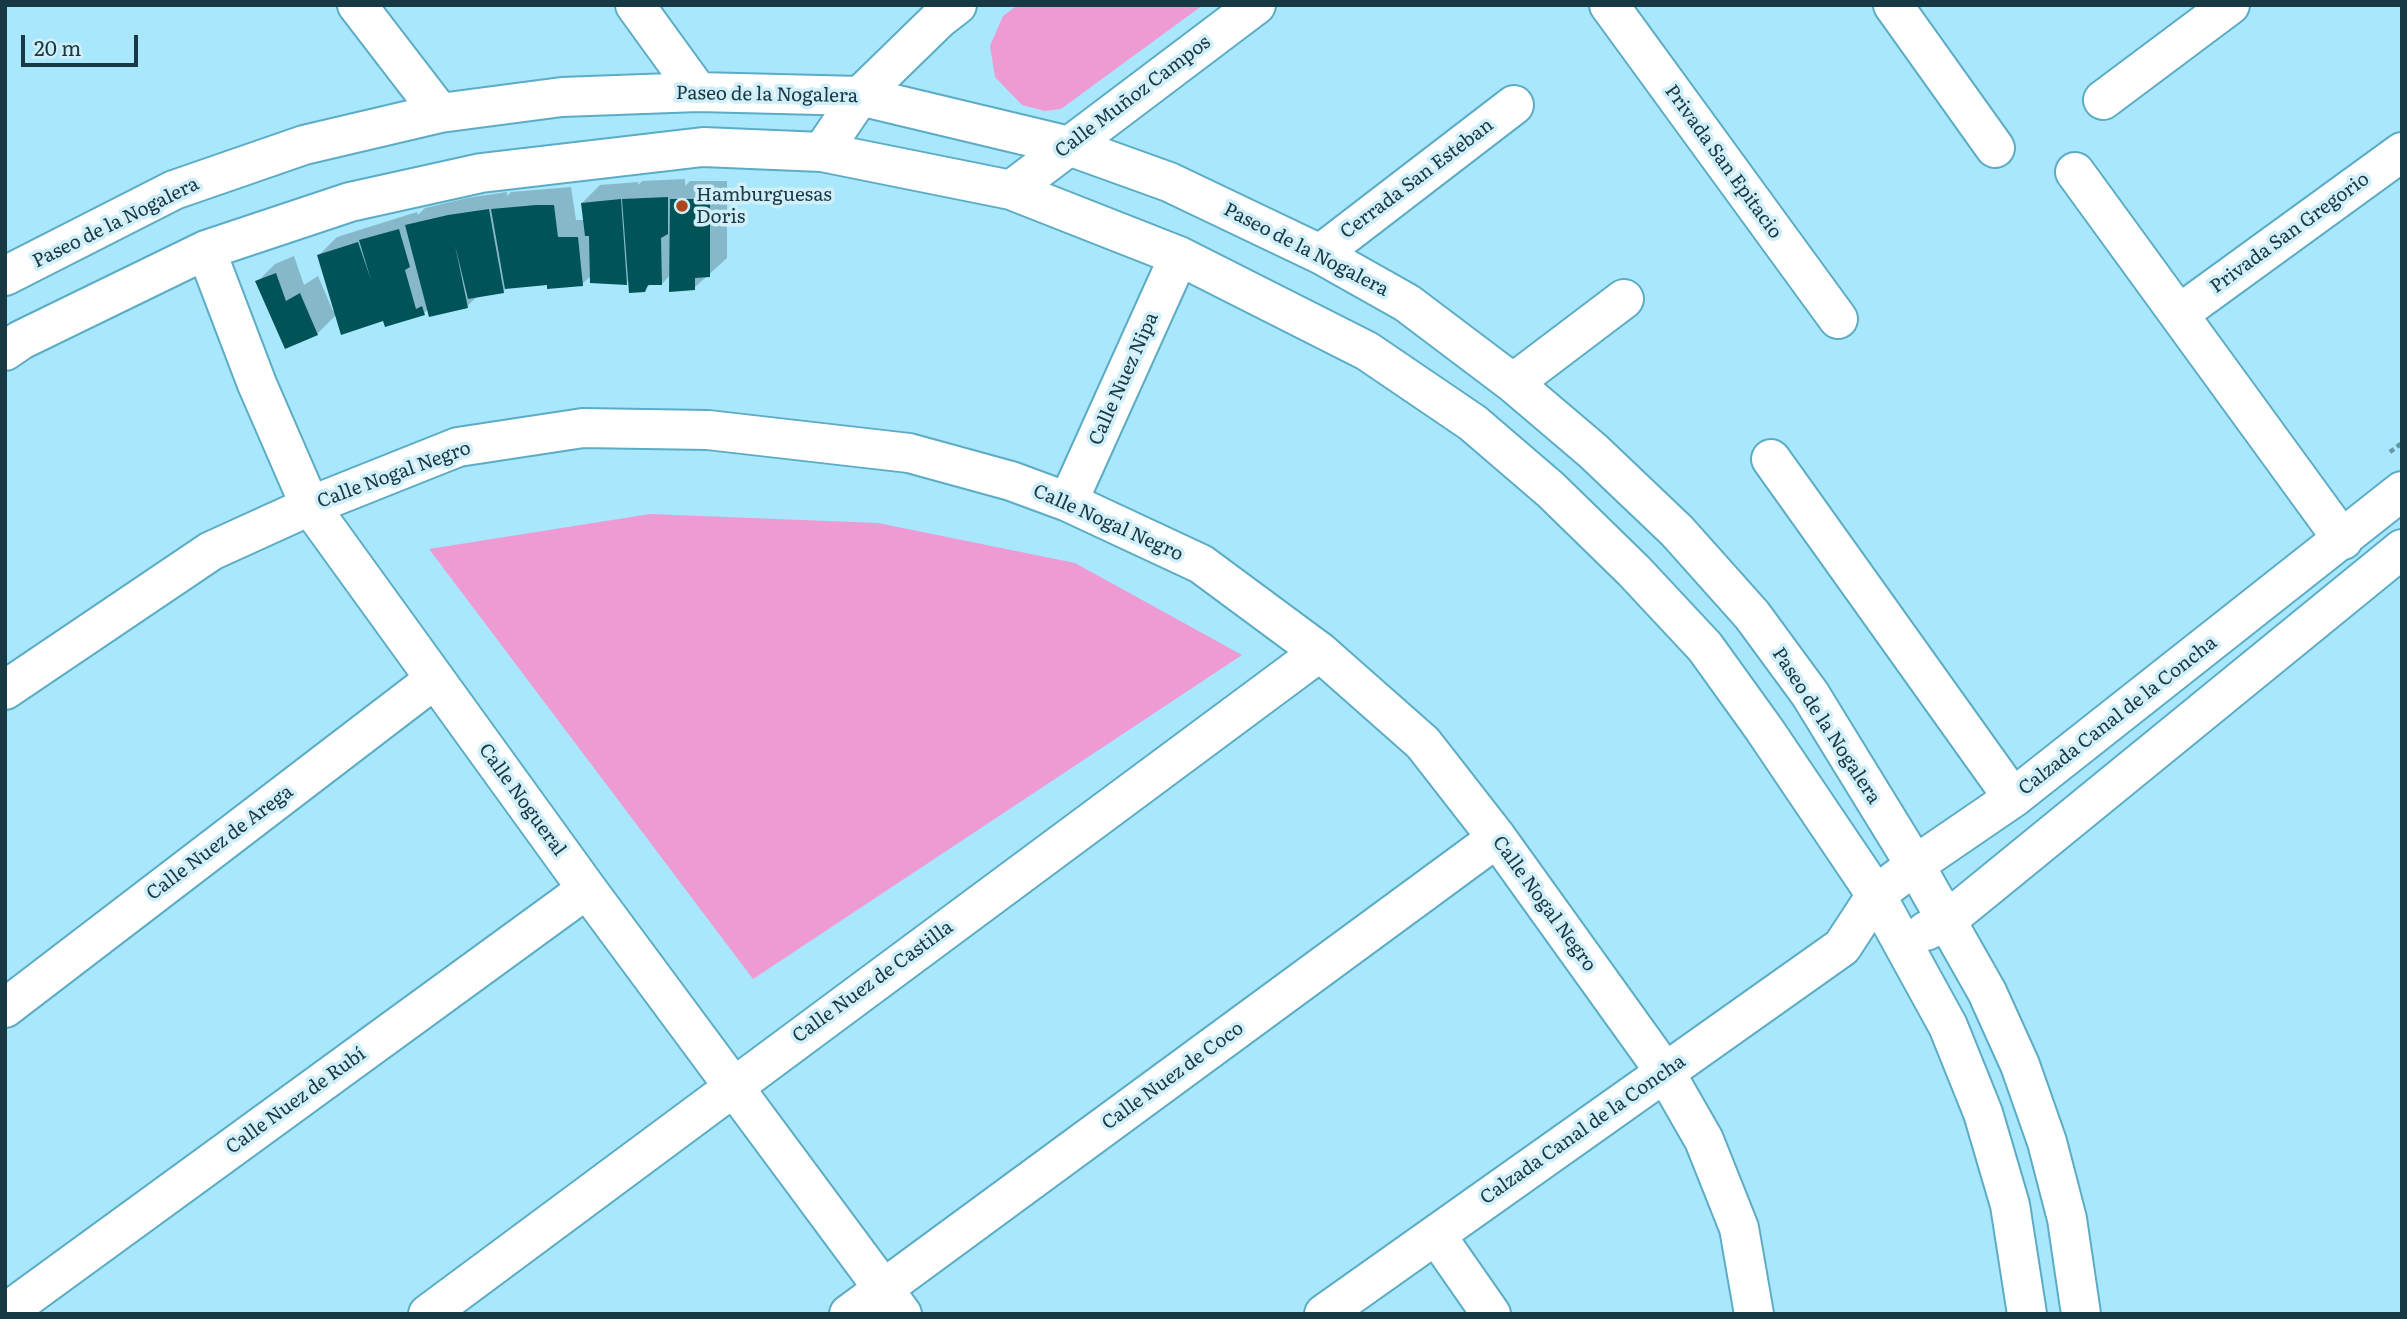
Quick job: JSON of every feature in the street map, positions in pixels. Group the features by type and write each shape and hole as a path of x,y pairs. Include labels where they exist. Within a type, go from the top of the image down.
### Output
{"street":[{"path":"357,5 440,113"},
{"path":"635,5 698,92"},
{"path":"822,152 860,96 939,19 957,5"},
{"name":"Calle Muñoz Campos","path":"1011,190 1256,5"},
{"name":"Privada San Epitacio","path":"1609,5 1838,319"},
{"path":"1893,5 1995,148"},
{"path":"2103,100 2231,5"},
{"name":"Paseo de la Nogalera","path":"5,276 174,190 304,145 440,113 562,97 698,92 860,96 1069,146 1169,182 1320,254 1408,303 1513,383 1593,452 1677,531 1752,615 1810,694 1915,864 1992,1004 2020,1065 2046,1142 2067,1219 2081,1314"},
{"name":"Cerrada San Esteban","path":"1320,254 1514,105"},
{"path":"5,351 21,340 206,250 349,202 481,173 703,147 822,152 1011,190 1179,256 1367,351 1473,423 1551,490 1634,571 1705,647 1876,895 1948,1026 1983,1113 2010,1205 2027,1314"},
{"name":"Privada San Gregorio","path":"2179,314 2402,152"},
{"path":"2075,172 2343,540"},
{"name":"Calle Nogueral","path":"206,250 257,384 310,506 587,889 892,1301"},
{"name":"Calle Nuez Nipa","path":"1068,502 1179,256"},
{"path":"1513,383 1624,299"},
{"name":"Calle Nogal Negro","path":"5,690 211,551 310,506 458,447 583,428 708,430 909,453 1011,481 1068,502 1201,564 1320,652 1423,743 1497,838 1665,1072 1704,1140 1739,1228 1754,1314"},
{"path":"1771,459 2013,798"},
{"name":"Calzada Canal de la Concha","path":"1324,1314 1842,947 1876,895 1915,864 2013,798 2402,491"},
{"path":"1842,947 1904,942 1946,921 2402,549"},
{"name":"Calle Nuez de Castilla","path":"428,1314 1320,652"},
{"name":"Calle Nuez de Arega","path":"5,1008 435,679"},
{"name":"Calle Nuez de Coco","path":"849,1314 892,1301 1497,838"},
{"name":"Calle Nuez de Rubí","path":"5,1313 587,889"},
{"path":"1436,1235 1491,1314"}],"shaded area":[{"path":"1018,5 1203,5 1061,109 1045,111 1022,105 995,77 990,46 1003,16"},
{"path":"650,514 878,523 1075,563 1242,655 753,979 429,549"}],"building":[{"path":"668,197 668,234 661,238 662,285 648,285 645,292 629,293 622,199"},
{"path":"621,199 627,285 590,283 589,236 585,236 581,203"},
{"path":"670,199 710,199 710,277 695,278 695,290 669,292"},
{"path":"554,205 558,237 578,237 583,286 547,289 547,285 505,289 491,209"},
{"path":"489,209 504,293 468,299 455,245 468,308 429,317 405,225"},
{"path":"399,229 410,267 405,270 416,309 422,306 425,315 385,327 383,321 341,335 317,255 358,242 371,280 359,240"},
{"path":"276,273 286,301 300,293 318,335 285,349 255,281"}],"place":[{"name":"Hamburguesas Doris","path":"682,206"}]}
